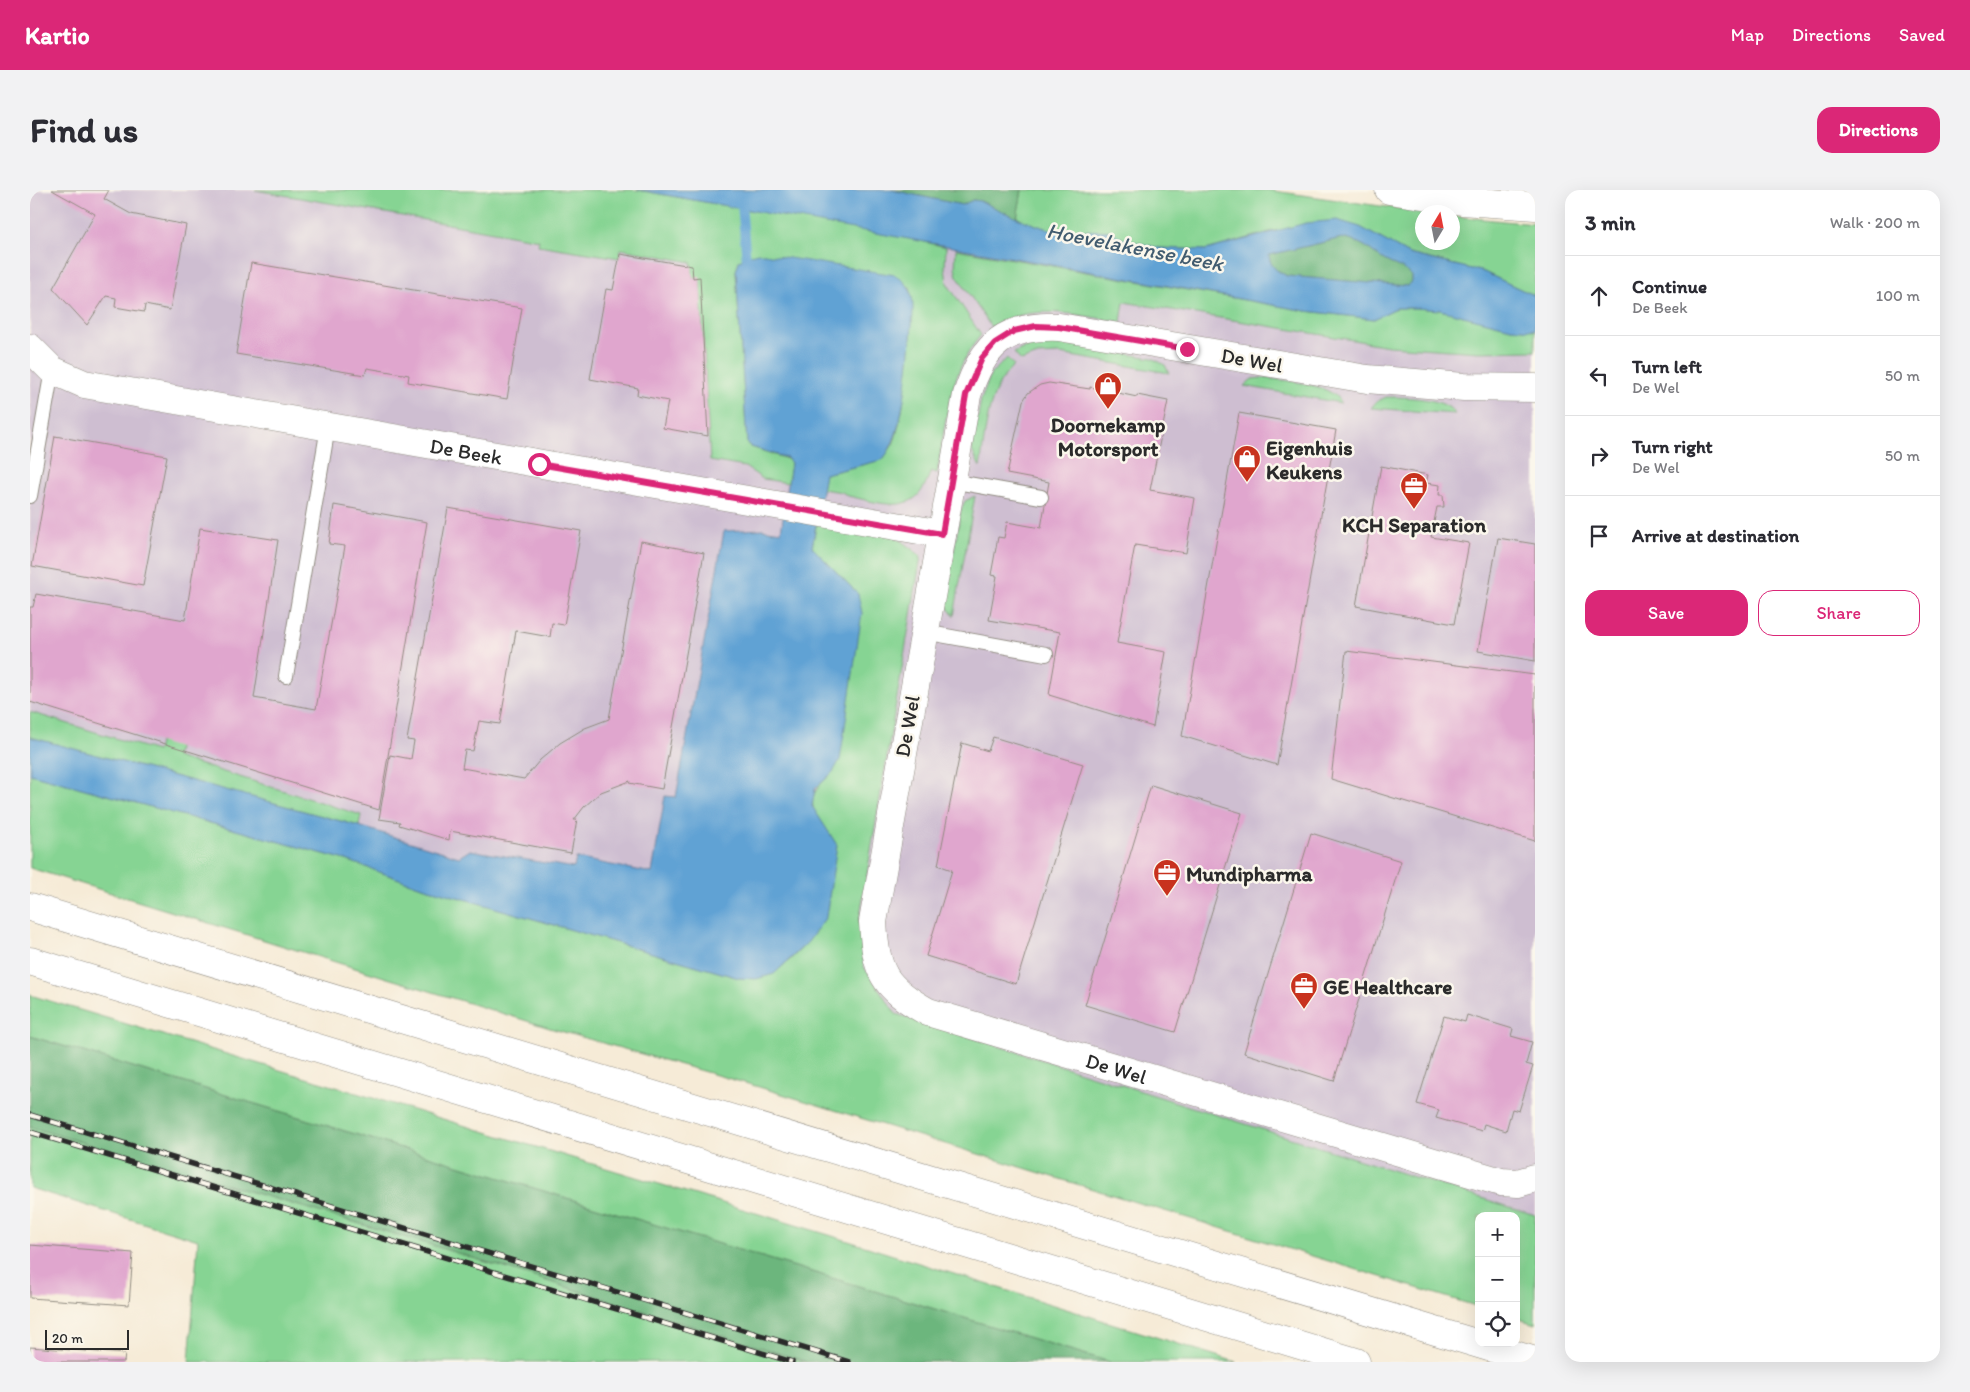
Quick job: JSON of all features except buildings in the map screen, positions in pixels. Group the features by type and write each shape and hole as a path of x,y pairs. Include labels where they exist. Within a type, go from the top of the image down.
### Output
{"main road":[{"path":"1389,190 1462,201 1535,206"},
{"name":"De Wel","path":"1535,388 1464,387 1367,379 1059,327 1036,326 1014,331 995,343 982,358 966,395 873,922 875,953 884,978 903,998 928,1012 1502,1182 1518,1183 1535,1178"},
{"name":"De Beek","path":"30,348 52,370 84,384 942,534"},
{"path":"30,907 1535,1361"},
{"path":"30,962 1356,1362"}],"lane":[{"path":"30,496 52,370"},
{"path":"286,676 328,427"},
{"path":"951,481 1041,497"},
{"path":"924,632 1046,654"}],"shaded area":[{"path":"30,190 638,190 1306,311 1535,336 1535,1246 1520,1222 1520,1212 1475,1212 1475,1215 30,801"}],"green space":[{"path":"255,190 638,190 917,240 946,247 945,267 947,283 981,335 961,366 955,383 946,418 937,473 931,471 922,491 913,499 905,503 886,504 848,496 842,492 822,489 825,474 882,460 893,444 901,413 911,341 912,299 910,287 739,261 736,271 747,443 751,447 787,459 791,463 788,483 763,479 745,467 710,461 700,278 693,278 691,262 621,249 619,258 538,245 539,240"},
{"path":"892,190 1022,190 1017,218 980,201 973,200 962,205"},
{"path":"1022,190 1267,190 1415,211 1415,250 1460,250 1460,217 1535,224 1535,296 1484,272 1409,254 1360,227 1273,231 1206,250 1159,248 1123,239 1110,231 1050,230 1017,218"},
{"path":"1342,238 1361,244 1384,260 1406,271 1412,276 1412,282 1407,286 1287,276 1271,263 1269,255"},
{"path":"956,249 1306,311 1374,319 1396,308 1440,310 1511,328 1535,330 1535,351 1479,352 1389,346 1124,302 1121,322 1054,312 1022,315 1007,319 991,327 957,276 955,268"},
{"path":"1048,341 1152,358 1165,365 1169,373 1060,354 1038,355 1021,361 1014,353 1032,344"},
{"path":"1007,358 1014,366 998,387 993,400 986,426 980,467 972,451 981,400 991,374"},
{"path":"1261,378 1317,387 1336,396 1341,403 1244,386 1252,379"},
{"path":"1386,397 1434,401 1450,408 1455,414 1371,408 1376,402"},
{"path":"975,496 954,616 948,608 946,599 961,510 965,501"},
{"path":"817,522 892,534 921,556 859,921 864,967 896,1014 1535,1215 1535,1324 1520,1319 1520,1212 1475,1212 1475,1306 759,1087 553,1029 30,868 30,774 346,860 419,886 739,978 751,978 770,974 785,964 808,942 816,815 813,802 819,786 833,772 858,594 812,547"},
{"path":"30,712 157,751 160,738 179,744 176,757 361,815 359,826 30,737"},
{"path":"30,995 829,1235 1236,1362 1110,1362 30,1036"},
{"path":"30,1036 1110,1362 807,1362 422,1242 30,1127"},
{"path":"30,1127 422,1242 807,1362 189,1362 198,1240 30,1188"}],"water":[{"name":"Hoevelakense beek","path":"638,190 892,190 962,205 973,200 980,201 1017,218 1050,230 1110,231 1123,239 1159,248 1206,250 1306,223 1337,220 1360,227 1409,254 1484,272 1535,296 1535,330 1511,328 1440,310 1416,308 1396,308 1374,319 1306,311","holes":["1342,238 1361,244 1384,260 1406,271 1412,276 1412,282 1407,286 1287,276 1275,268 1271,263 1269,255"]},
{"path":"758,253 895,275 908,287 912,296 913,307 902,412 897,432 890,448 882,460 825,474 812,547 858,594 862,613 840,760 833,772 815,789 812,806 837,845 826,917 808,942 774,974 756,979 739,978 419,886 346,860 30,774 30,737 359,826 459,857 470,850 574,868 576,858 652,873 665,796 676,797 724,531 762,529 781,532 791,463 787,458 751,447 747,443 736,271 739,261 746,256"}],"waterway":[{"path":"741,198 746,256 753,265"}],"railway":[{"path":"30,1115 849,1362"},
{"path":"30,1132 792,1362"}],"place":[{"name":"Doornekamp Motorsport","path":"1108,410"},
{"name":"Eigenhuis Keukens","path":"1247,483"},
{"name":"KCH Separation","path":"1414,510"},
{"name":"Mundipharma","path":"1167,897"},
{"name":"GE Healthcare","path":"1304,1010"}],"route":[{"path":"539,464 942,534 966,395 982,358 995,343 1014,331 1036,326 1059,327 1187,349"}]}
